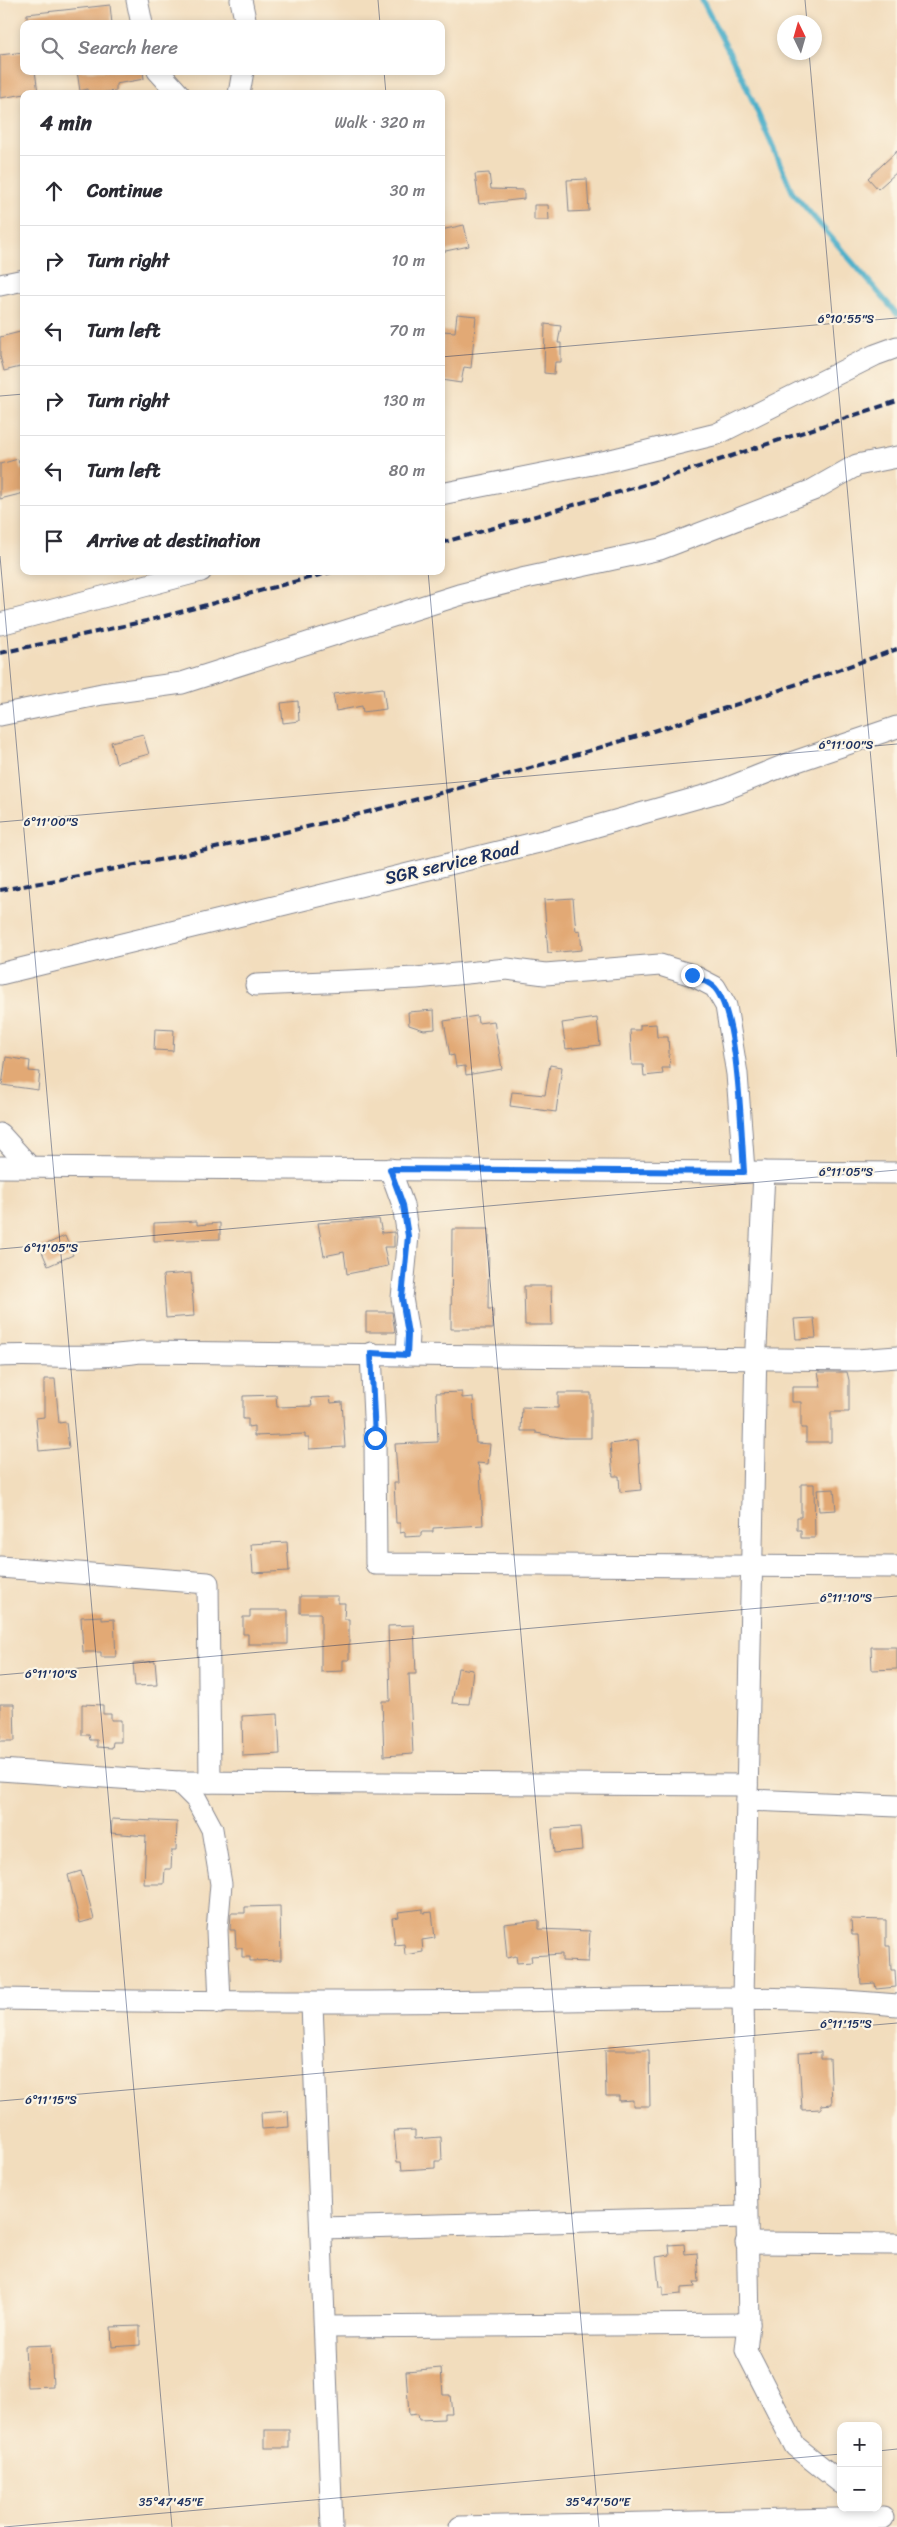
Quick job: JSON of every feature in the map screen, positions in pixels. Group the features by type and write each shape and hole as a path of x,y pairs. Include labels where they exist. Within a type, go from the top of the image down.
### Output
{"street":[{"path":"137,0 141,20"},
{"path":"241,0 245,20"},
{"path":"162,75 175,90"},
{"path":"240,90 242,75"},
{"path":"0,285 20,281"},
{"path":"445,493 607,461 718,434 876,355 897,348"},
{"path":"0,716 102,694 182,683 459,595 526,578 660,549 813,490 857,465 897,457"},
{"path":"0,624 134,580 171,575"},
{"name":"SGR service Road","path":"0,974 547,840 718,792 788,764 897,726"},
{"path":"256,985 416,978 507,969 545,974 660,965 692,975 714,987 726,1006 754,1172 756,1359 742,1999 745,2217 749,2324 746,2350 795,2446 837,2481"},
{"path":"0,1134 30,1167"},
{"path":"0,1167 897,1173"},
{"path":"390,1169 403,1205 408,1236 402,1298 408,1334 407,1355"},
{"path":"0,1356 61,1355 86,1357 141,1352 371,1353 857,1360 897,1357"},
{"path":"371,1353 375,1438 376,1564 897,1567"},
{"path":"0,1567 208,1583 210,1782"},
{"path":"0,1770 179,1782 747,1792 897,1806"},
{"path":"179,1782 196,1799 212,1829 221,1884 217,1930 220,2003"},
{"path":"0,1999 312,2004 742,1999 858,2001 897,2005"},
{"path":"312,2004 332,2527"},
{"path":"321,2228 745,2217"},
{"path":"746,2243 897,2244"},
{"path":"325,2327 749,2324"},
{"path":"460,2527 883,2517"}],"building":[{"path":"110,5 112,20 27,20 27,14"},
{"path":"20,52 20,75 36,75 38,90 20,90 20,95 0,98 0,55"},
{"path":"78,75 144,75 144,79 116,84 116,90 80,90"},
{"path":"897,151 897,172 878,189 868,178"},
{"path":"489,173 491,189 524,190 524,199 479,204 475,174"},
{"path":"587,179 589,211 569,212 567,180"},
{"path":"534,205 548,205 549,220 534,220"},
{"path":"464,225 469,246 445,251 445,229"},
{"path":"457,314 476,316 471,368 464,367 461,383 445,381 445,331 455,332"},
{"path":"545,324 561,326 558,343 561,343 561,362 555,362 554,374 544,373"},
{"path":"20,332 20,367 4,371 0,356 0,337"},
{"path":"18,459 20,466 20,494 0,499 0,464"},
{"path":"383,688 386,709 363,712 362,706 336,711 333,694"},
{"path":"298,701 299,721 283,723 281,703"},
{"path":"143,734 149,754 116,763 111,742"},
{"path":"573,898 576,931 580,930 582,950 548,953 544,900"},
{"path":"434,1010 435,1029 424,1030 409,1025 408,1012"},
{"path":"477,1016 478,1023 494,1021 502,1069 466,1075 465,1066 456,1067 454,1055 450,1056 444,1021"},
{"path":"597,1018 600,1045 566,1049 562,1023"},
{"path":"656,1024 657,1037 668,1037 670,1068 662,1068 663,1074 644,1076 643,1065 632,1065 630,1030 640,1030 640,1025"},
{"path":"155,1029 174,1030 173,1051 154,1050"},
{"path":"6,1057 30,1061 29,1071 40,1072 38,1090 2,1085"},
{"path":"550,1065 562,1067 556,1112 510,1106 512,1092 545,1095"},
{"path":"379,1219 382,1233 394,1232 394,1247 384,1247 388,1266 347,1274 344,1252 324,1256 318,1223"},
{"path":"197,1221 197,1225 220,1223 220,1239 154,1241 154,1223"},
{"path":"452,1229 489,1229 488,1309 493,1309 493,1329 451,1329"},
{"path":"65,1236 73,1255 48,1266 40,1247"},
{"path":"191,1273 194,1316 166,1318 163,1275"},
{"path":"524,1286 551,1286 552,1325 525,1325"},
{"path":"366,1312 392,1312 395,1332 366,1332"},
{"path":"814,1318 816,1338 796,1339 794,1319"},
{"path":"818,1372 847,1372 849,1380 849,1412 831,1412 831,1442 806,1442 806,1428 801,1428 801,1402 792,1402 792,1387 821,1387"},
{"path":"44,1379 55,1379 59,1423 66,1422 69,1448 39,1451 36,1418 44,1417"},
{"path":"462,1392 462,1398 473,1397 476,1443 490,1444 488,1464 477,1463 480,1470 483,1525 433,1528 433,1532 421,1532 421,1536 405,1537 405,1532 400,1533 400,1523 396,1523 394,1483 398,1483 395,1444 438,1442 436,1393"},
{"path":"558,1393 591,1393 591,1438 565,1438 536,1433 536,1431 521,1431 522,1407 558,1408"},
{"path":"276,1395 277,1407 312,1406 311,1398 330,1397 331,1403 342,1402 345,1447 309,1449 309,1438 305,1438 305,1434 254,1436 254,1426 248,1427 248,1419 243,1419 243,1396"},
{"path":"638,1440 641,1490 620,1492 619,1476 613,1476 610,1444"},
{"path":"801,1484 814,1484 815,1538 801,1538 801,1530 797,1530 797,1517 801,1517"},
{"path":"834,1489 836,1510 819,1511 817,1490"},
{"path":"287,1542 289,1571 253,1573 251,1544"},
{"path":"300,1596 338,1596 338,1603 345,1603 344,1619 349,1619 349,1660 343,1660 343,1671 321,1672 321,1613 300,1613"},
{"path":"250,1610 288,1610 288,1644 248,1644 248,1634 243,1634 243,1617 250,1617"},
{"path":"102,1616 102,1620 114,1619 116,1657 101,1657 101,1652 83,1652 81,1617"},
{"path":"414,1625 416,1674 409,1674 413,1754 384,1756 382,1701 390,1701 388,1626"},
{"path":"871,1647 897,1647 897,1669 872,1670"},
{"path":"155,1661 157,1685 135,1686 133,1663"},
{"path":"458,1668 473,1670 469,1704 452,1703"},
{"path":"0,1704 14,1704 15,1741 0,1741"},
{"path":"82,1704 103,1705 103,1714 111,1714 111,1720 121,1720 121,1742 113,1742 112,1748 97,1747 97,1740 90,1740 89,1735 82,1735"},
{"path":"278,1714 280,1754 243,1756 242,1716"},
{"path":"112,1819 177,1822 176,1850 172,1850 171,1869 165,1869 164,1884 144,1884 146,1836 111,1833"},
{"path":"580,1827 582,1850 554,1853 552,1829"},
{"path":"81,1871 94,1919 80,1923 68,1875"},
{"path":"280,1906 281,1960 250,1961 250,1957 242,1957 242,1948 236,1948 235,1930 230,1930 231,1913 245,1913 245,1907"},
{"path":"423,1909 423,1913 432,1912 435,1938 422,1940 423,1952 405,1955 404,1944 395,1945 392,1918 399,1917 398,1912"},
{"path":"851,1919 886,1920 886,1946 890,1946 891,1970 895,1970 896,1987 876,1989 875,1983 861,1984 858,1935 852,1935"},
{"path":"539,1920 539,1929 590,1931 588,1962 562,1961 562,1954 531,1956 532,1962 517,1963 516,1956 507,1958 504,1924"},
{"path":"605,2050 649,2050 650,2106 633,2106 633,2100 619,2101 619,2096 606,2096"},
{"path":"821,2052 821,2059 830,2059 832,2104 821,2105 821,2109 802,2110 799,2053"},
{"path":"288,2111 289,2127 262,2129 261,2113"},
{"path":"415,2130 415,2139 441,2137 442,2161 435,2161 435,2168 402,2170 401,2162 397,2162 394,2131"},
{"path":"684,2244 685,2254 697,2253 699,2282 694,2282 695,2287 681,2288 681,2294 663,2296 663,2287 659,2287 656,2257 670,2255 669,2245"},
{"path":"140,2326 140,2345 112,2347 111,2327"},
{"path":"51,2345 53,2386 27,2387 25,2346"},
{"path":"441,2368 443,2395 450,2395 452,2413 444,2413 444,2419 419,2420 418,2414 409,2415 406,2371"},
{"path":"265,2430 289,2430 289,2448 265,2448"}],"waterway":[{"path":"702,0 742,77 793,193 897,314"}],"railway":[{"path":"445,542 647,484 897,401"},
{"path":"0,653 146,621 320,575"},
{"path":"0,890 228,845 341,819 454,789 566,758 677,724 897,649"}],"route":[{"path":"375,1438 371,1353 407,1355 408,1334 402,1298 408,1236 403,1205 390,1169 744,1172 737,1074 726,1006 714,987 692,975"}]}
